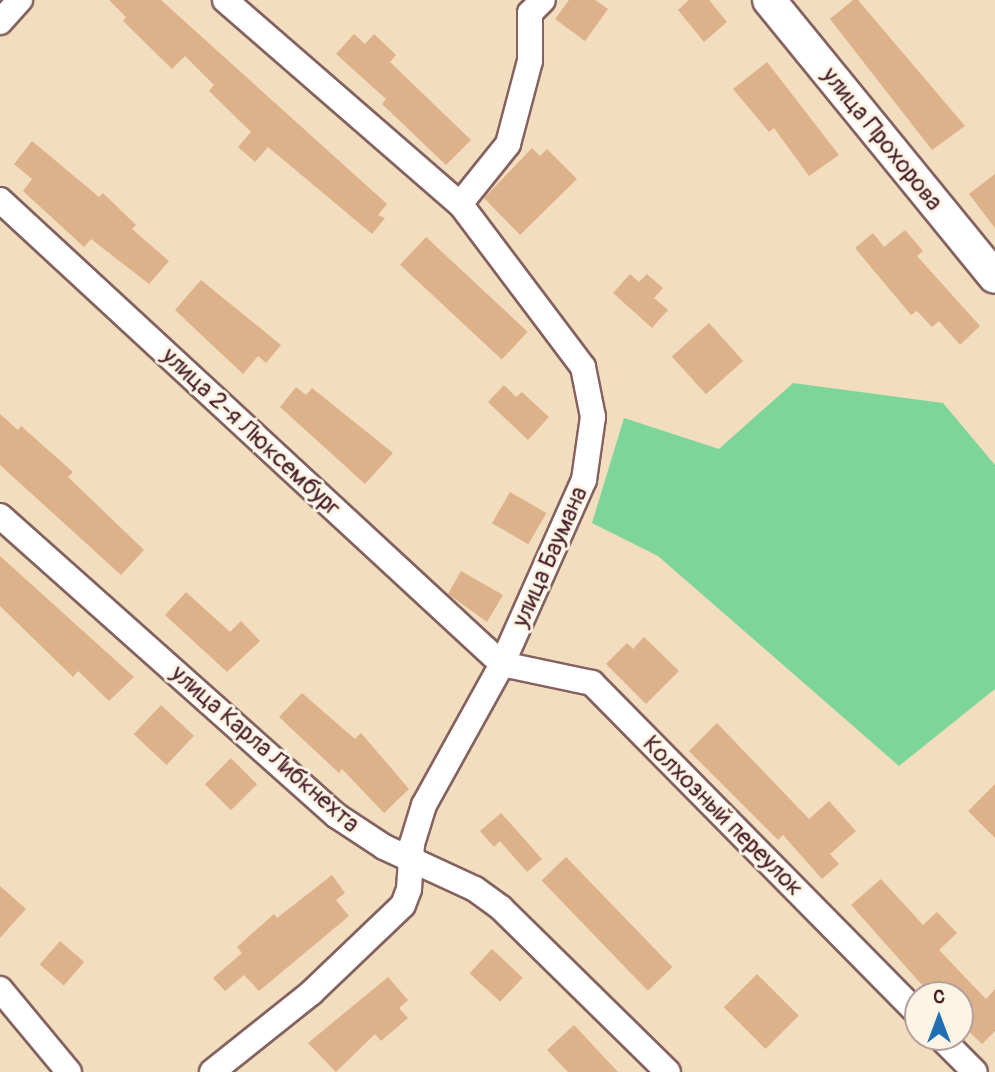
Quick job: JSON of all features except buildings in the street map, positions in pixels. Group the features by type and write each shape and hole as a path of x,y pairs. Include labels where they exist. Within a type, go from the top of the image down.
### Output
{"main road":[{"name":"улица Прохорова","path":"769,0 995,277"}],"street":[{"path":"0,22 20,0"},
{"name":"улица Баумана","path":"212,1072 386,924 403,905 424,805 502,664 584,480 592,405 583,367 460,204 225,0"},
{"path":"460,204 489,174 508,144 530,61 533,34 529,4"},
{"name":"улица 2-я Люксембург","path":"0,200 502,664"},
{"name":"улица Карла Либкнехта","path":"0,516 337,817 411,861 475,889 501,908 668,1072"},
{"name":"Колхозный переулок","path":"502,664 592,683 904,1000"},
{"path":"0,989 69,1072"},
{"path":"954,1051 975,1072"}],"green space":[{"path":"793,383 943,403 995,465 995,689 899,766 658,556 592,523 624,418 719,449"}]}
